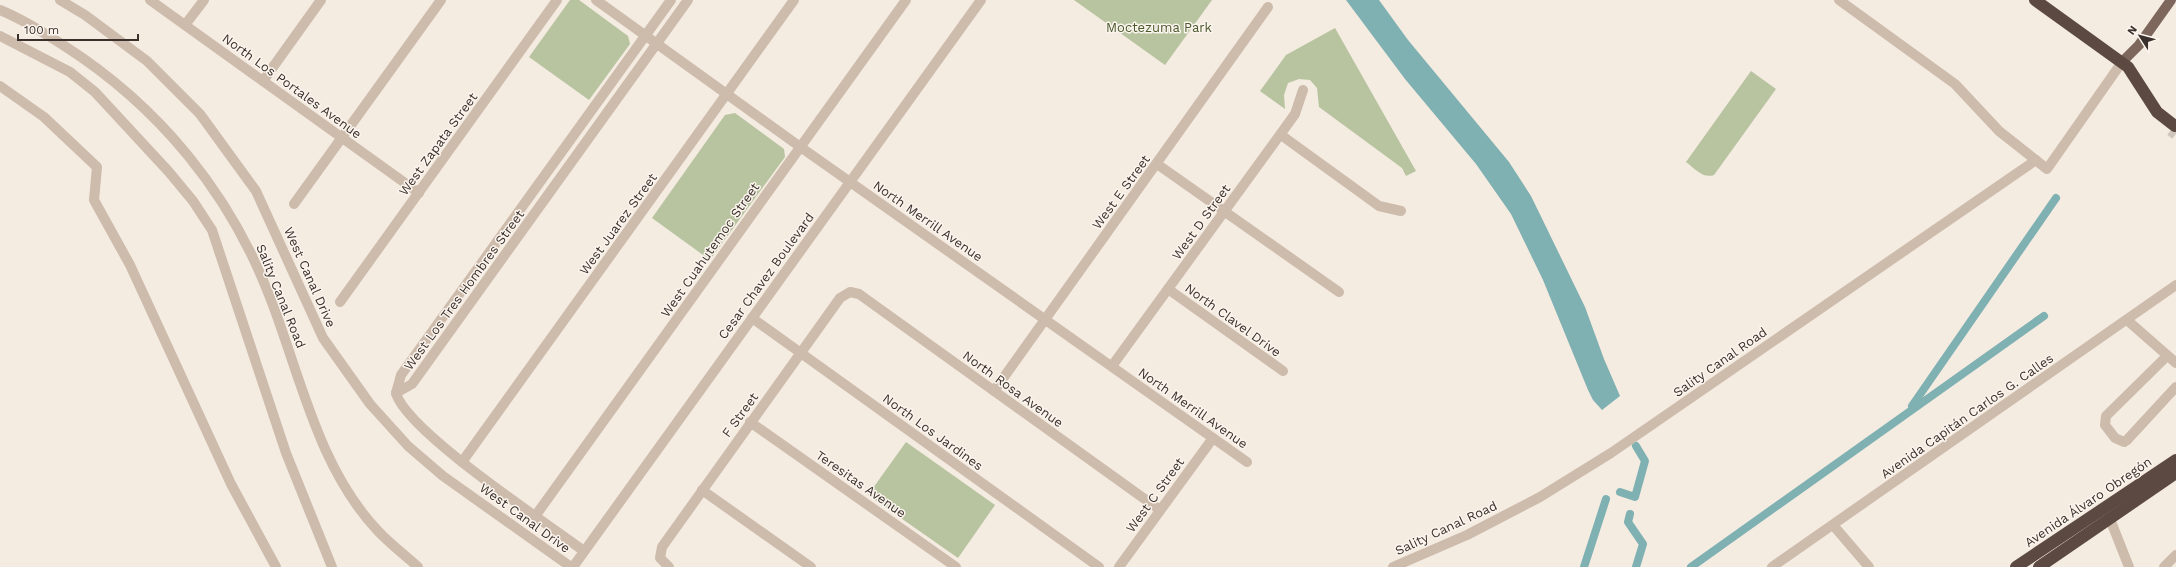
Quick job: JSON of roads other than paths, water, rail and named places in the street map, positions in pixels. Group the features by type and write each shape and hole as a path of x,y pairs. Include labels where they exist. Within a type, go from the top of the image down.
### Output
{"highway":[{"path":"2035,0 2126,65 2157,112 2174,125"},
{"name":"Avenida Álvaro Obregón","path":"2016,567 2176,460"},
{"name":"Avenida Álvaro Obregón","path":"2039,567 2176,473"}],"main road":[{"path":"2126,65 2134,41 2164,0"},
{"path":"2126,65 2171,0"}],"street":[{"name":"West Canal Drive","path":"60,0 85,15 147,61 200,114 256,191 322,338 370,404 408,446 443,476 572,567"},
{"name":"North Los Portales Avenue","path":"150,0 419,193"},
{"path":"185,25 204,0"},
{"path":"263,81 321,0"},
{"path":"294,204 441,0"},
{"name":"West Zapata Street","path":"340,302 557,0"},
{"name":"North Merrill Avenue","path":"596,0 799,146 1247,462"},
{"name":"West Los Tres Hombres Street","path":"396,393 401,375 671,0"},
{"name":"West Los Tres Hombres Street","path":"396,393 412,384 688,0"},
{"name":"West Juarez Street","path":"462,462 794,0"},
{"name":"West Cuahutemoc Street","path":"536,515 799,146 906,0"},
{"name":"Cesar Chavez Boulevard","path":"572,567 981,0"},
{"path":"1839,0 1955,84 1999,131 2047,169 2126,65"},
{"name":"West E Street","path":"994,391 1268,7"},
{"name":"Sality Canal Road","path":"0,10 50,37 93,64 130,94 169,132 201,171 248,246 271,299 328,456 354,500 378,530 418,567"},
{"path":"0,36 70,72 95,92 194,201 212,230 286,452 332,567"},
{"path":"0,86 44,117 97,168 94,200 130,265 231,484 276,567"},
{"name":"West D Street","path":"1112,366 1281,135 1295,114 1303,90"},
{"path":"1281,135 1379,206 1400,211"},
{"name":"Sality Canal Road","path":"1393,567 1467,535 1540,497 1611,453 2036,160"},
{"path":"1157,164 1340,292"},
{"name":"Avenida Capitán Carlos G. Calles","path":"1772,567 2176,285"},
{"name":"North Clavel Drive","path":"1168,289 1283,371"},
{"name":"F Street","path":"669,567 660,558 662,547 840,298 850,292"},
{"name":"North Rosa Avenue","path":"850,292 859,294 1160,510"},
{"name":"North Los Jardines","path":"752,318 1099,567"},
{"path":"2127,320 2176,363"},
{"path":"2168,356 2106,416 2105,425 2115,438 2124,442 2176,387"},
{"name":"West Canal Drive","path":"396,393 406,409 425,430 462,462 584,551"},
{"name":"Teresitas Avenue","path":"750,422 956,567"},
{"name":"West C Street","path":"1119,567 1213,438"},
{"path":"702,490 811,567"},
{"path":"2110,519 2129,567"},
{"path":"1833,525 1869,567"},
{"path":"2164,567 2176,555"}],"water":[{"path":"1346,0 1379,0 1408,40 1509,162 1531,196 1585,307 1604,359 1620,396 1602,410 1593,400 1588,390 1543,280 1511,214 1476,164 1405,79"}],"waterway":[{"path":"1912,406 2056,198"},
{"path":"1691,567 2044,316"},
{"path":"1620,492 1635,497 1645,461 1636,446"},
{"path":"1584,567 1606,499"},
{"path":"1630,514 1628,522 1643,544 1636,567"}],"tunnel":[{"path":"2171,130 2176,134"}],"park label":[{"name":"Moctezuma Park","path":"1159,27"}]}
